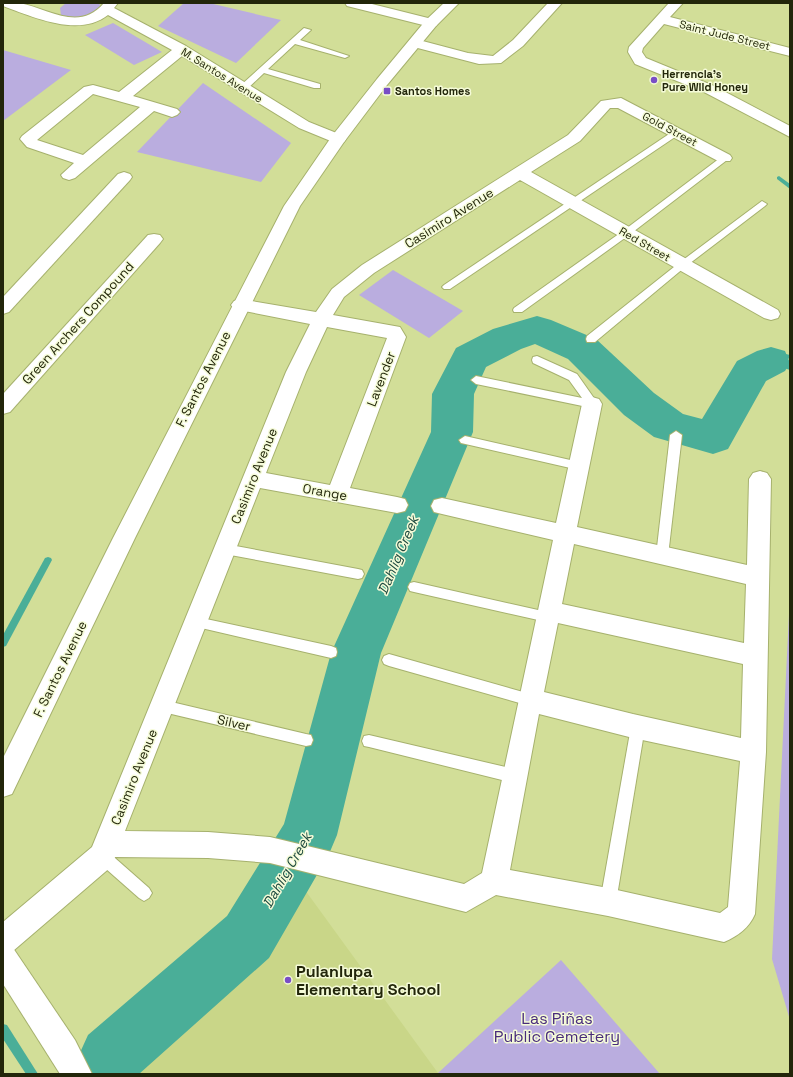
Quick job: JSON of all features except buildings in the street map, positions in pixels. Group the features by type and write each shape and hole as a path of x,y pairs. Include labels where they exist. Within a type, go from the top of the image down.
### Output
{"street":[{"path":"6,3 63,21 79,21 95,17 110,6"},
{"name":"F. Santos Avenue","path":"3,785 240,305 292,206 338,139 431,23 452,3"},
{"path":"415,43 476,59 495,60 508,53 555,3"},
{"path":"676,3 636,47 635,52 640,61 709,89 790,132"},
{"path":"357,4 431,23"},
{"name":"M. Santos Avenue","path":"110,6 304,125 338,139"},
{"name":"Saint Jude Street","path":"661,19 790,52"},
{"path":"122,97 181,49"},
{"path":"85,161 33,144 28,138 89,90 93,89 150,107 172,112"},
{"name":"Gold Street","path":"615,102 724,158"},
{"name":"Casimiro Avenue","path":"3,941 104,850 197,622 296,372 321,319 338,293 368,269 574,138 606,104 615,102"},
{"path":"69,174 150,107"},
{"name":"Red Street","path":"520,172 771,314"},
{"path":"3,308 124,177"},
{"name":"Green Archers Compound","path":"3,407 154,239"},
{"path":"240,305 321,319"},
{"name":"Lavender","path":"321,319 394,332 396,337 337,494"},
{"path":"494,881 514,776 592,404"},
{"name":"Orange","path":"253,478 397,505"},
{"path":"104,850 208,845 270,850 310,858 466,898 494,881 608,902 724,928 741,914 753,752 760,479"},
{"path":"442,506 758,577"},
{"path":"548,614 756,656"},
{"path":"530,700 638,727 753,752"},
{"path":"3,958 64,1050 77,1074"}],"lane":[{"path":"244,88 307,30"},
{"path":"294,41 345,56"},
{"path":"263,70 316,86"},
{"path":"447,287 675,133"},
{"path":"518,310 626,233 724,158"},
{"path":"592,339 682,265 762,204"},
{"path":"538,360 574,377 592,404"},
{"path":"476,380 592,404"},
{"path":"662,556 676,434"},
{"path":"465,440 579,466"},
{"path":"225,549 358,574"},
{"path":"414,587 548,614"},
{"path":"197,622 331,652"},
{"path":"389,660 530,700"},
{"name":"Silver","path":"163,706 306,740"},
{"path":"608,902 638,727"},
{"path":"369,741 514,776"},
{"path":"104,850 144,893"}],"shaded area":[{"name":"Pulanlupa Elementary School","path":"305,890 438,1073 109,1074 107,1070"}],"green space":[{"path":"66,3 99,3 101,8 93,14 82,18 71,18 61,15 60,8"},
{"path":"184,3 209,3 281,20 236,63 158,26"},
{"path":"113,23 162,52 134,65 85,35"},
{"path":"3,50 71,70 3,121"},
{"path":"203,83 291,143 261,182 137,152"},
{"path":"393,270 463,311 429,338 359,295"},
{"path":"790,594 790,1020 772,959"},
{"name":"Las Piñas Public Cemetery","path":"561,960 660,1074 436,1074 438,1073"}],"waterway":[{"name":"Dahlig Creek","path":"779,178 790,187"},
{"name":"Dahlig Creek","path":"110,1057 248,937 309,835 356,653 452,432 453,394 470,358 507,339 537,329 582,349 639,404 669,426 713,438 751,371 771,361"},
{"name":"Dahlig Creek","path":"790,357 786,356 771,361 790,368"},
{"name":"Dahlig Creek","path":"3,643 48,560"},
{"name":"Dahlig Creek","path":"3,1029 32,1074"}],"place":[{"name":"Herrencia's Pure Wild Honey","path":"654,80"},
{"name":"Santos Homes","path":"387,91"},
{"name":"Pulanlupa Elementary School","path":"288,980"}]}
